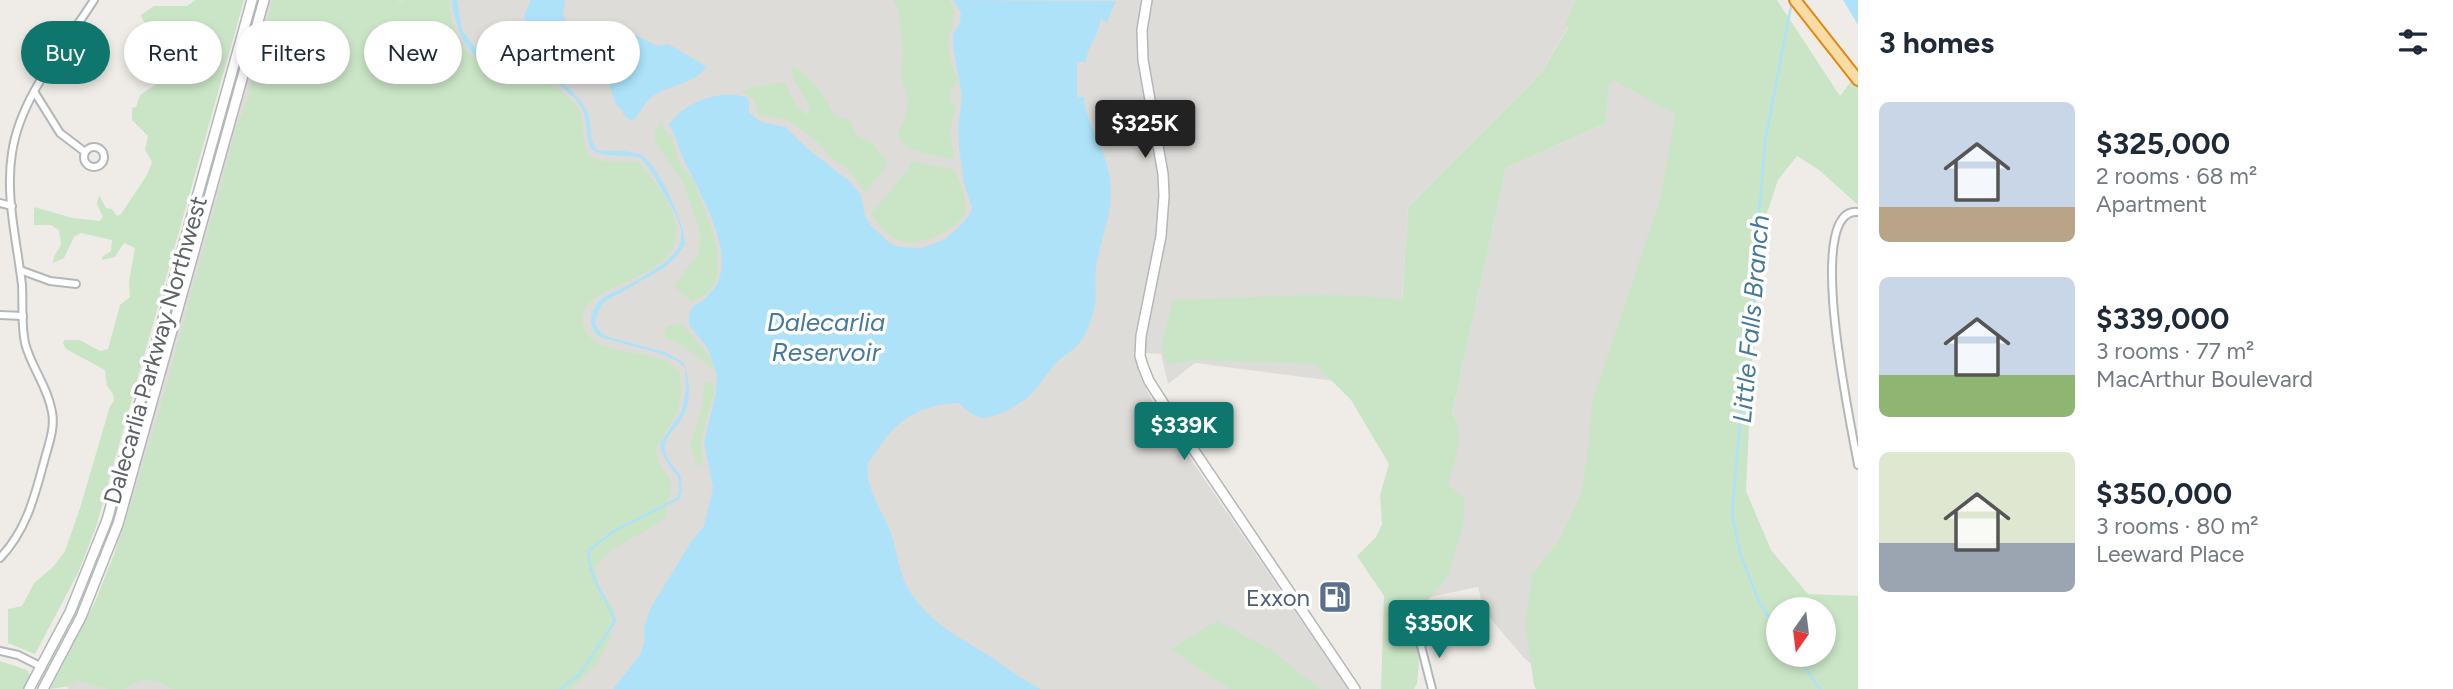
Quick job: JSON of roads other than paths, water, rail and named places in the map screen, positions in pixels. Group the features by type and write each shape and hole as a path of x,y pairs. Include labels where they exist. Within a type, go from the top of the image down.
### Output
{"highway":[{"path":"1798,4 1858,80"}],"main road":[{"name":"Dalecarlia Parkway Northwest","path":"29,689 78,595 107,520 252,0"},
{"name":"Dalecarlia Parkway Northwest","path":"43,689 81,617 118,524 264,0"},
{"path":"1148,3 1142,30 1143,60 1164,196 1161,236 1141,336 1140,356 1143,366 1183,434 1355,689"}],"street":[{"path":"0,558 18,535 30,511 53,427 48,397 27,351 12,206 12,149 19,125 34,93 94,0"},
{"path":"34,93 57,130 85,152"},
{"path":"0,203 12,206"},
{"path":"1854,212 1842,217 1832,257 1831,283 1832,310 1856,436 1858,464"},
{"path":"20,270 50,281 76,284"},
{"path":"0,315 23,316"},
{"path":"1419,639 1432,689"},
{"path":"0,651 18,655 42,667"}],"water":[{"path":"452,0 457,0 460,21 456,21"},
{"path":"531,0 565,0 563,14 566,21 526,21 524,16"},
{"name":"Dalecarlia Reservoir","path":"953,0 1116,1 1107,22 1100,19 1086,62 1077,62 1077,97 1084,97 1088,117 1107,163 1111,197 1096,267 1095,304 1085,334 1076,347 1055,364 1022,402 986,418 973,415 959,403 921,411 892,431 868,465 871,490 890,530 903,576 919,604 949,631 1041,689 613,689 640,655 645,639 644,627 651,607 704,526 713,488 704,442 716,393 717,375 707,347 689,325 689,315 693,306 710,293 719,280 722,265 720,247 709,211 669,125 683,110 703,99 725,95 746,97 749,113 761,122 785,127 809,150 849,181 861,195 865,216 871,226 891,244 921,248 944,240 971,213 972,207 964,183 959,146 958,127 962,97 953,34 960,23 961,13"},
{"path":"1843,0 1858,0 1858,25"},
{"path":"462,30 476,49 476,57 467,46"},
{"path":"640,37 657,46 668,44 706,66 690,80 653,96 635,119 630,120 623,114 622,109 617,107 609,84 640,84"},
{"path":"558,84 563,84 584,106 588,113 592,141 597,150 636,153 648,161 663,182 681,223 685,244 677,256 664,268 604,302 595,324 601,333 609,337 665,352 683,362 688,376 689,384 687,407 665,445 667,457 680,474 679,478 665,458 660,443 682,411 686,390 685,369 681,363 662,354 600,337 591,324 591,319 601,299 634,282 670,258 678,249 681,239 679,223 641,158 602,154 590,148 585,116 581,106"}],"waterway":[{"name":"Little Falls Branch","path":"1766,613 1759,602 1740,553 1732,513 1741,413 1752,354 1755,319 1754,275 1765,142 1792,1"},
{"path":"560,689 579,675 615,621 594,577 589,550 614,531 679,498 679,475"},
{"name":"Little Falls Branch","path":"1804,667 1820,689"}],"place":[{"name":"Exxon","path":"1335,597"}]}
